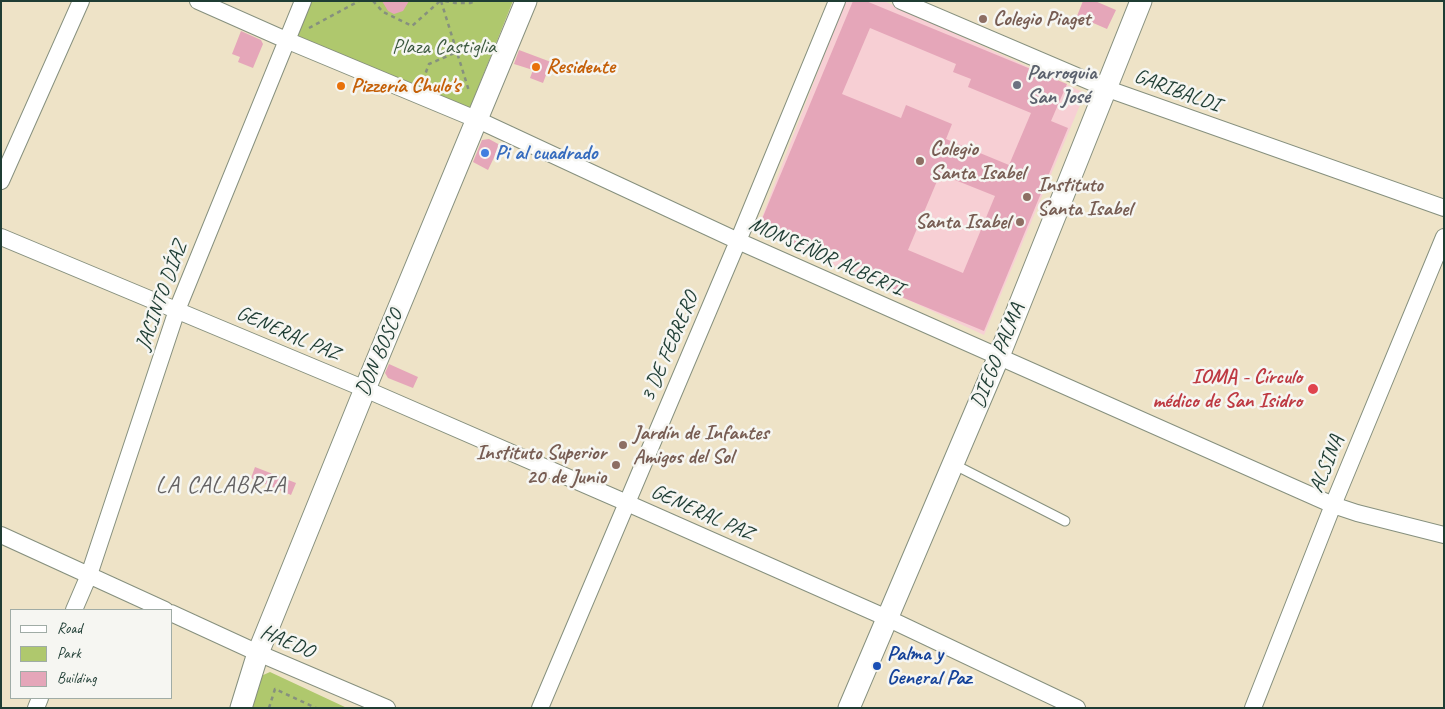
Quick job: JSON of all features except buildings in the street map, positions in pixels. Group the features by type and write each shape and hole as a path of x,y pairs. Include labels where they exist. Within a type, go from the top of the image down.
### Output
{"street":[{"path":"1,182 81,1"},
{"name":"MONSEÑOR ALBERTI","path":"198,1 478,120 738,241 1333,506 1444,534"},
{"name":"JACINTO DÍAZ","path":"74,609 89,575 177,310 303,1"},
{"name":"DON BOSCO","path":"241,708 258,653 526,1"},
{"name":"3 DE FEBRERO","path":"540,708 738,241 837,1"},
{"name":"GARIBALDI","path":"901,1 1105,88 1444,208"},
{"name":"DIEGO PALMA","path":"849,708 999,356 1141,1"},
{"name":"GENERAL PAZ","path":"1,237 365,389 627,503 887,618 1077,708"},
{"name":"ALSINA","path":"1253,708 1333,506 1444,237"},
{"path":"1,535 163,609"},
{"name":"HAEDO","path":"172,613 258,653 387,708"}],"lane":[{"path":"952,464 972,472 1065,522"}],"path":[{"path":"286,40 359,1"},
{"path":"373,1 383,12 412,26 441,1 470,95"},
{"path":"446,1 455,4 476,1"},
{"path":"418,95 429,64 457,52"},
{"path":"269,708 275,688 316,708"}],"shaded area":[{"name":"Colegio Santa Isabel","path":"845,1 884,1 1085,93 984,335 757,230"}],"green space":[{"name":"Plaza Castiglia","path":"309,1 513,1 470,108 295,35"},
{"path":"270,672 347,708 251,708 261,676"}],"place":[{"name":"Colegio Piaget","path":"983,19"},
{"name":"Residente","path":"536,67"},
{"name":"Parroquia San José","path":"1017,85"},
{"name":"Pizzería Chulo's","path":"341,86"},
{"name":"Pi al cuadrado","path":"485,153"},
{"name":"Colegio Santa Isabel","path":"920,161"},
{"name":"Instituto Santa Isabel","path":"1027,197"},
{"name":"Santa Isabel","path":"1020,222"},
{"name":"IOMA - Círculo médico de San Isidro","path":"1313,389"},
{"name":"Jardín de Infantes Amigos del Sol","path":"623,445"},
{"name":"Instituto Superior 20 de Junio","path":"616,465"},
{"name":"Palma y General Paz","path":"877,666"}],"district":[{"name":"LA CALABRIA","path":"221,486"}]}
